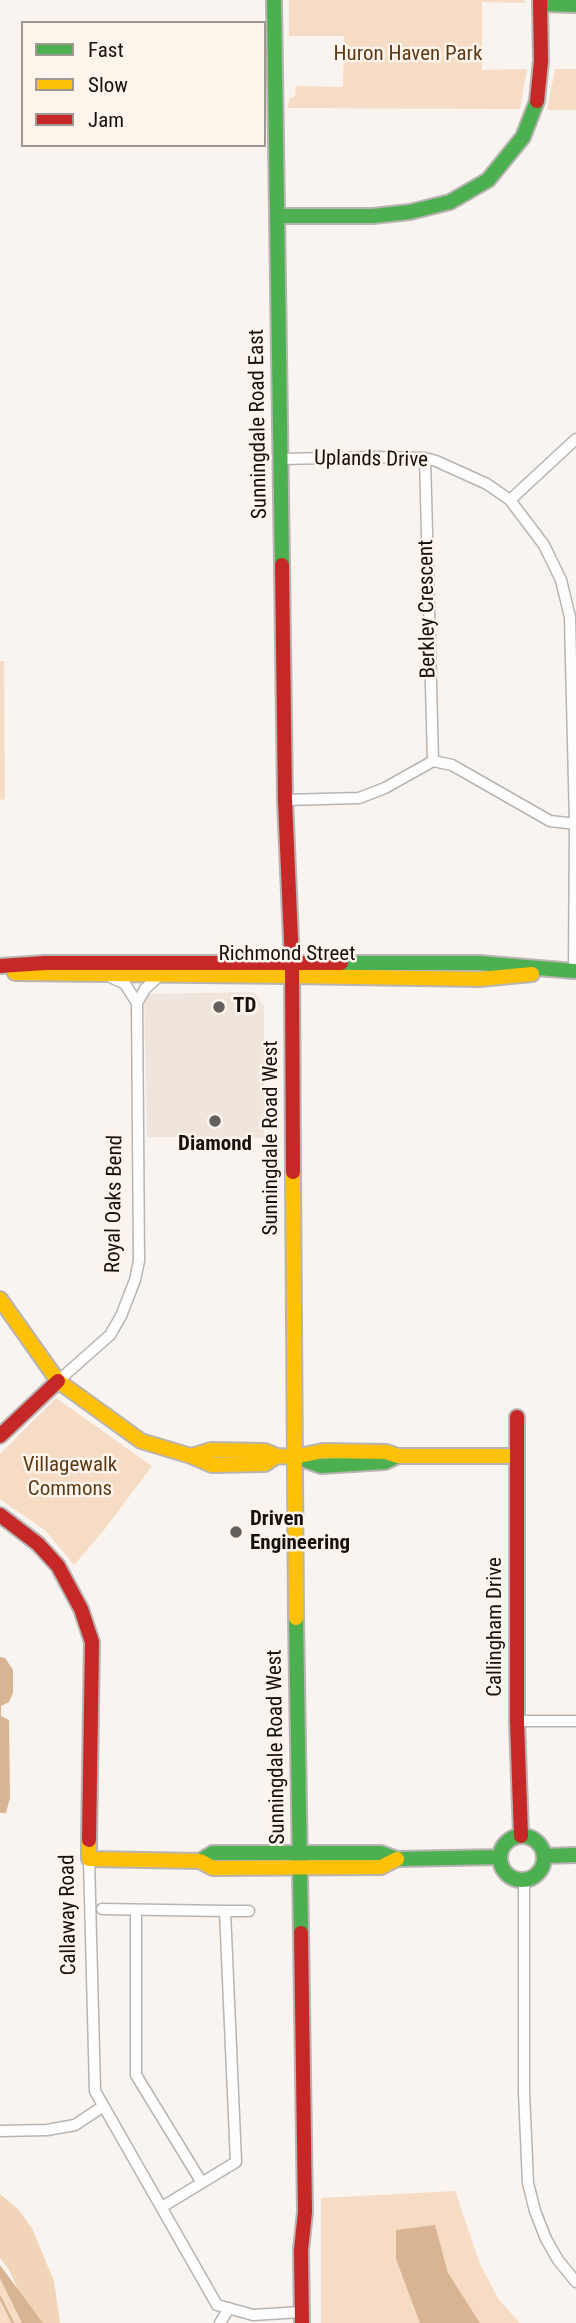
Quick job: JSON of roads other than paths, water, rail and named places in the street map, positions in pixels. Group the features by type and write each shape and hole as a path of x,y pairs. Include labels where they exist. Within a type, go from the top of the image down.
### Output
{"main road":[{"name":"Sunningdale Road East","path":"274,0 288,970"},
{"path":"277,216 373,216 410,212 450,202 488,180 523,136 534,112 541,61 540,2 576,5"},
{"name":"Richmond Street","path":"0,966 58,963 480,979 575,971"},
{"name":"Richmond Street","path":"0,973 160,975 288,970"},
{"name":"Sunningdale Road West","path":"288,970 287,1148 294,1259 304,2234 309,2250 304,2319"},
{"path":"0,1299 58,1381 141,1441 191,1456 211,1450 265,1451 321,1466 385,1462 398,1456 517,1456"},
{"name":"Royal Oaks Bend","path":"0,1436 58,1381"},
{"name":"Callingham Drive","path":"517,1418 517,1721 522,1836"},
{"name":"Callaway Road","path":"0,1515 38,1544 58,1566 81,1609 92,1642 89,1859"},
{"path":"522,1836 537,1841 544,1856 539,1872 524,1880 516,1879 504,1871 500,1857 507,1842 522,1836"},
{"path":"200,1861 213,1853 381,1853 397,1859 500,1857"},
{"path":"544,1856 576,1855"},
{"path":"89,1859 200,1861 213,1868 301,1869 381,1867 397,1859"}],"street":[{"path":"510,500 576,439"},
{"name":"Uplands Drive","path":"281,458 425,458 487,484 510,500 544,545 561,580 570,617 575,971"},
{"name":"Berkley Crescent","path":"425,458 433,761"},
{"path":"285,800 359,798 385,788 433,761 452,765 550,821 575,824"},
{"path":"106,975 125,985 137,1003 145,989 160,975"},
{"name":"Royal Oaks Bend","path":"58,1381 110,1335 121,1316 135,1280 139,1261 137,1003"},
{"path":"517,1721 576,1721"},
{"name":"Callaway Road","path":"89,1859 95,2091 217,2305 229,2308"},
{"path":"524,1880 524,2092 528,2183 546,2239 558,2260 576,2282"},
{"path":"102,1909 249,1911"},
{"path":"136,1910 136,2075 202,2183"},
{"path":"162,2207 236,2162 226,1911"},
{"path":"0,2131 47,2130 75,2125 103,2107"},
{"path":"220,2323 229,2308 253,2315 304,2319"}],"waterway":[{"path":"0,2297 13,2323"}],"place":[{"name":"TD","path":"219,1007"},
{"name":"Diamond","path":"215,1121"},
{"name":"Driven Engineering","path":"236,1532"}],"park label":[{"name":"Huron Haven Park","path":"408,55"},
{"name":"Villagewalk Commons","path":"70,1478"}]}
